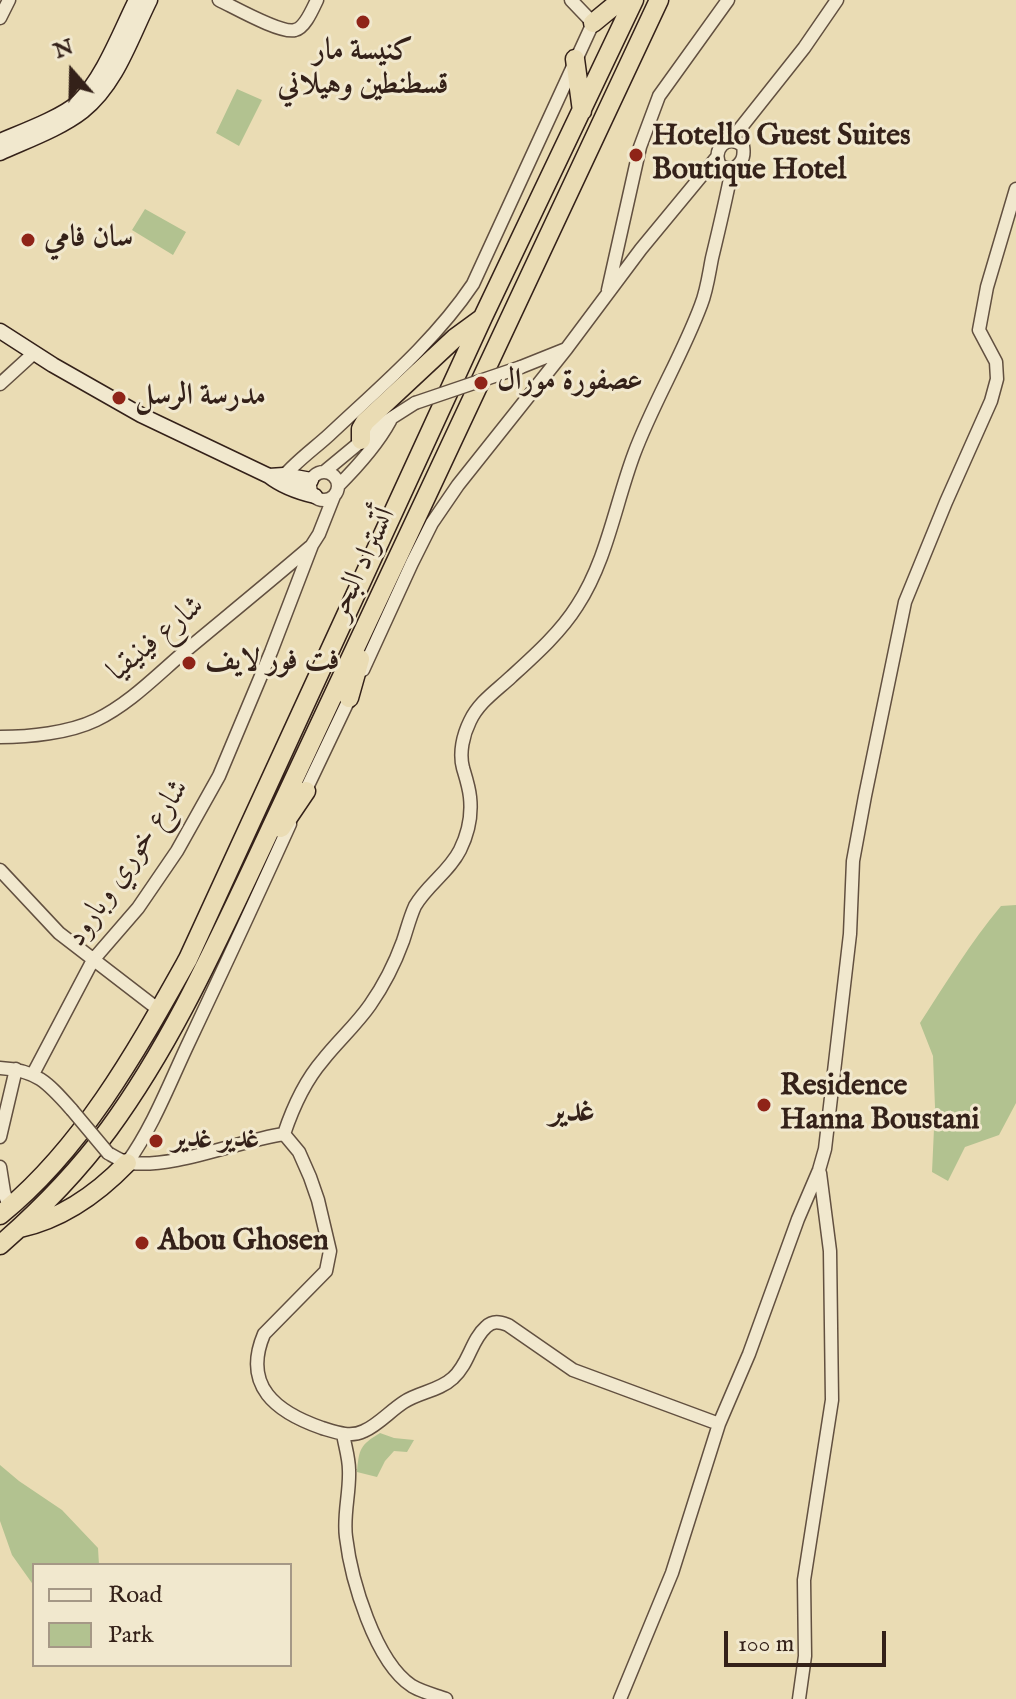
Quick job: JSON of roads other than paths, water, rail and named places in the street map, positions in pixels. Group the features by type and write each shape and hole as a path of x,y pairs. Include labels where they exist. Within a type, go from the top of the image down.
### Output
{"highway":[{"path":"593,23 621,0"},
{"name":"أتستراد البحر","path":"5,1211 77,1136 141,1041 188,959 483,317 634,0"},
{"name":"أتستراد البحر","path":"0,1245 20,1228 90,1153 123,1109 186,1004 659,0"},
{"path":"575,59 582,111"},
{"path":"361,440 365,422 455,338 483,317"},
{"path":"349,698 371,614"},
{"path":"248,877 306,791"},
{"path":"20,1228 43,1223 84,1199 127,1163"}],"main road":[{"path":"0,141 75,105 94,85 136,0"},
{"path":"0,153 41,135 84,110 113,75 150,0"},
{"path":"0,331 141,415 277,478 298,492 317,498"},
{"path":"277,478 316,476"}],"street":[{"path":"0,18 9,0"},
{"path":"219,0 277,28 294,31 300,27 317,0"},
{"path":"237,0 280,20 294,23 309,0"},
{"path":"277,478 308,456 433,336 473,284 593,23 571,0"},
{"path":"607,293 640,147 659,96 728,0"},
{"path":"127,1163 161,1102 432,523 607,293 717,157 721,146 731,140 804,48 837,0"},
{"path":"284,1134 293,1107 307,1082 324,1058 357,1023 380,990 398,955 416,905 460,849 470,816 468,781 462,754 470,721 482,702 561,628 600,562 635,451 702,302 732,169 742,160 744,151 740,142 731,140"},
{"path":"717,157 721,167 732,169"},
{"path":"620,1699 672,1573 719,1424 749,1354 825,1149 850,934 853,861 870,770 905,602 991,401 997,379 996,362 979,330 990,275 1016,189"},
{"path":"326,519 311,491 316,476 391,418 415,403 567,348"},
{"path":"0,384 34,353"},
{"path":"317,498 329,499 382,435 391,418"},
{"path":"308,456 316,476"},
{"path":"312,545 336,491 334,476 316,476"},
{"name":"شارع فينيقيا","path":"0,737 85,725 110,712 148,684 312,545"},
{"name":"شارع خوري وبارود","path":"33,1074 93,960 138,908 177,851 219,776 312,545"},
{"path":"0,870 59,933 159,1010"},
{"path":"0,1068 33,1074 51,1087 108,1153 127,1163 162,1162 284,1134"},
{"path":"0,1137 16,1069"},
{"path":"284,1134 299,1152 310,1177 330,1251 326,1271 273,1323 259,1347 258,1374 266,1393 277,1406 299,1419 343,1434 365,1431 407,1400 439,1388 454,1377 467,1360 479,1335 487,1326 499,1322 573,1370 719,1424"},
{"path":"0,1167 5,1211"},
{"path":"799,1699 805,1656 804,1580 832,1400 830,1251 819,1170"},
{"path":"343,1434 349,1472 346,1539 360,1600 371,1629 396,1670 411,1685 446,1699"}],"place":[{"name":"كنيسة مار قسطنطين وهيلاني","path":"363,22"},
{"name":"Hotello Guest Suites Boutique Hotel","path":"636,155"},
{"name":"سان فامي","path":"28,240"},
{"name":"عصفورة مورال","path":"481,383"},
{"name":"مدرسة الرسل","path":"119,398"},
{"name":"فت فور لايف","path":"189,663"},
{"name":"Residence Hanna Boustani","path":"764,1105"},
{"name":"غدير غدير","path":"156,1141"},
{"name":"Abou Ghosen","path":"142,1243"}],"district":[{"name":"غدير","path":"572,1113"}]}
